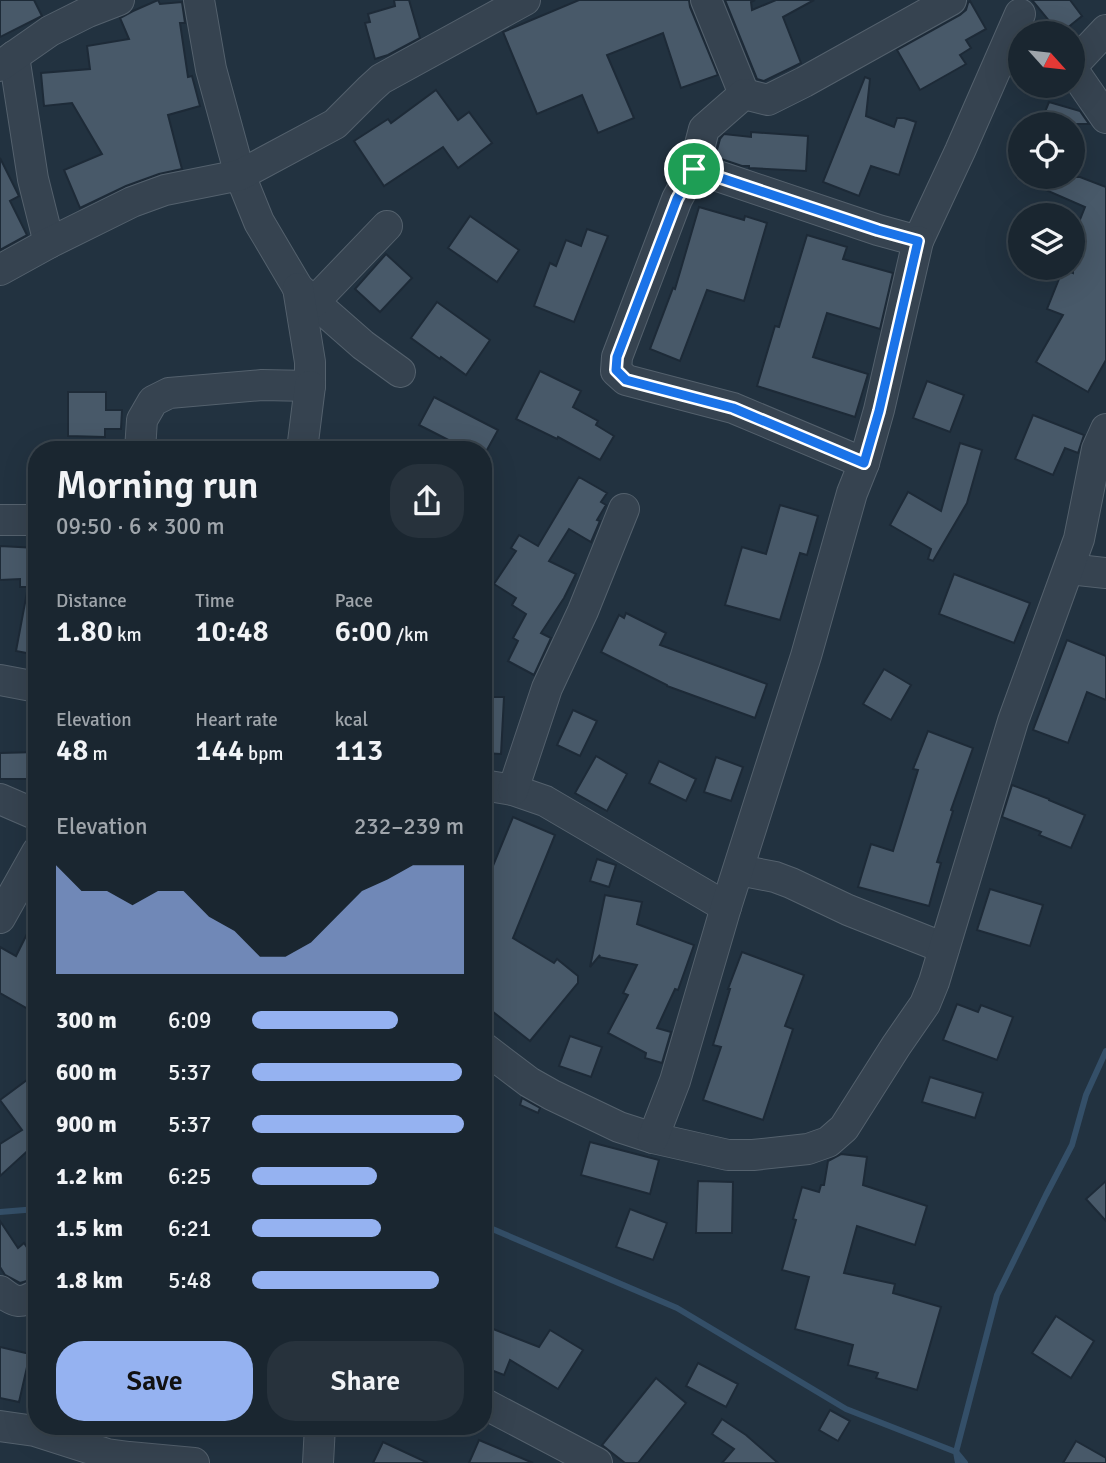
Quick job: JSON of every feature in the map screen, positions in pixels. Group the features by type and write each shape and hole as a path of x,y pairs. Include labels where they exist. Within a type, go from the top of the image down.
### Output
{"street":[{"path":"49,243 7,61 50,31 119,0"},
{"path":"199,0 211,69 240,175 259,222 306,295 363,345 400,372"},
{"path":"0,270 132,202 165,190 240,175 335,124 381,79 525,0"},
{"path":"706,0 744,94"},
{"path":"744,94 768,100 951,0"},
{"path":"653,1138 675,1082 726,907 806,656 852,493 864,463 879,411 918,241 1021,16"},
{"path":"1085,54 1106,30"},
{"path":"1085,86 1106,118"},
{"path":"744,94 704,129 694,169 677,199 617,357 616,370 626,380 733,408 864,463"},
{"path":"694,169 918,241"},
{"path":"306,295 387,226"},
{"path":"303,441 310,386 306,295"},
{"path":"140,441 142,420 153,401 169,393 262,385 310,386"},
{"path":"492,1054 529,1082 620,1127 653,1138 728,1155 808,1149 828,1142 844,1128 925,1004 934,982 1013,721 1079,539 1097,449 1106,429"},
{"path":"513,790 547,688 583,611 624,509"},
{"path":"0,520 28,520"},
{"path":"1069,569 1106,573"},
{"path":"0,680 28,685"},
{"path":"492,786 513,790 545,801 726,907"},
{"path":"0,799 28,811"},
{"path":"0,918 28,868"},
{"path":"738,870 791,883 848,911 944,948"},
{"path":"0,1291 14,1301 28,1300"},
{"path":"492,1409 597,1463"},
{"path":"0,1426 28,1428"},
{"path":"55,1435 107,1454 194,1463"},
{"path":"318,1463 320,1435"}],"building":[{"path":"0,0 34,0 42,16 0,37"},
{"path":"158,0 160,4 182,2 185,23 180,23 188,77 192,76 200,106 168,115 182,169 126,186 80,208 64,170 102,154 72,103 44,106 41,73 90,69 87,46 129,39 120,18"},
{"path":"394,0 409,0 420,38 375,59 365,23 370,22 368,14 395,6"},
{"path":"579,0 689,0 718,75 681,88 663,33 607,55 634,118 598,133 582,95 537,114 503,32"},
{"path":"725,0 755,0 751,2 752,10 776,0 814,0 783,17 801,63 764,81 757,79"},
{"path":"1032,0 1070,0 1082,16 1076,21 1049,21"},
{"path":"970,1 986,29 966,40 971,48 960,55 966,64 920,90 897,50 960,15"},
{"path":"865,77 870,79 866,116 894,127 897,118 916,122 899,175 871,166 859,196 823,182"},
{"path":"436,90 458,120 469,112 492,143 458,168 443,147 384,186 354,141 388,119 391,123"},
{"path":"1049,102 1081,112 1045,112"},
{"path":"751,132 808,136 806,171 749,168 715,157 724,134 751,137"},
{"path":"0,158 19,196 10,201 27,235 0,250"},
{"path":"1085,179 1106,187 1106,360 1088,392 1036,362 1063,315 1047,309 1059,280 1085,280 1085,203 1076,203 1044,189 1085,189"},
{"path":"699,207 744,220 745,216 767,223 744,301 707,290 680,361 650,349 673,288 675,289"},
{"path":"470,216 519,250 497,282 448,248"},
{"path":"587,229 608,236 574,322 534,306 550,263 556,266 566,240 581,246"},
{"path":"807,235 847,247 843,259 893,273 880,329 827,313 813,357 868,374 855,417 757,386 775,326 779,327"},
{"path":"386,254 412,278 380,312 355,289"},
{"path":"437,302 490,340 466,375 411,338"},
{"path":"540,371 581,391 573,407 598,421 596,425 614,436 600,460 558,437 557,439 516,419"},
{"path":"927,381 964,395 950,432 913,418"},
{"path":"68,392 106,392 106,410 122,410 121,429 105,429 105,437 68,436"},
{"path":"434,397 498,430 492,441 450,441 419,425"},
{"path":"1033,415 1084,435 1078,453 1065,448 1053,475 1015,459"},
{"path":"960,443 982,450 967,503 933,561 928,559 931,549 890,525 908,492 941,511"},
{"path":"579,477 607,493 601,502 606,505 597,520 600,521 591,542 569,529 549,561 576,574 541,633 551,638 534,675 508,661 518,641 513,638 526,614 512,605 516,598 494,584 516,551 511,548 519,535 538,546"},
{"path":"780,505 818,516 807,555 800,553 780,620 725,605 742,547 766,554"},
{"path":"0,546 28,548 28,587 20,587 20,579 0,580"},
{"path":"954,574 1030,603 1014,643 939,614"},
{"path":"28,587 28,653 16,651"},
{"path":"626,613 666,633 660,645 767,684 755,718 667,686 601,652 619,615 624,618"},
{"path":"1067,640 1106,656 1106,700 1087,692 1068,743 1033,730"},
{"path":"884,669 911,685 891,720 863,704"},
{"path":"492,697 504,697 501,754 492,754"},
{"path":"573,710 597,721 580,756 557,745"},
{"path":"928,731 973,748 951,810 953,811 937,862 941,863 929,906 858,887 871,844 893,851 918,770 913,769"},
{"path":"28,752 28,779 0,779 0,753"},
{"path":"596,756 627,774 607,811 575,793"},
{"path":"716,757 743,767 731,801 704,792"},
{"path":"659,761 696,779 686,801 649,783"},
{"path":"1012,785 1085,815 1071,848 1039,835 1041,832 1002,817"},
{"path":"513,817 555,835 513,938 554,963 557,959 578,976 578,983 530,1041 492,1011 492,868"},
{"path":"597,859 616,865 609,887 590,881"},
{"path":"990,889 1043,905 1030,946 977,930"},
{"path":"605,895 642,902 637,924 694,945 678,990 675,989 657,1028 671,1032 662,1063 645,1058 646,1053 608,1033 628,995 623,993 637,965 599,957 600,955 590,967"},
{"path":"28,932 28,1009 0,993 0,947 16,956"},
{"path":"742,952 804,975 785,1026 793,1029 763,1120 703,1100 721,1047 713,1045 728,989"},
{"path":"957,1004 978,1012 981,1005 1013,1017 997,1060 943,1040"},
{"path":"570,1036 602,1047 591,1077 559,1066"},
{"path":"930,1077 983,1093 975,1118 922,1102"},
{"path":"28,1081 28,1151 0,1176 0,1144 22,1130 0,1100"},
{"path":"522,1098 540,1108 538,1113 520,1105"},
{"path":"590,1142 659,1160 650,1194 581,1175"},
{"path":"841,1154 867,1157 863,1185 927,1206 915,1245 857,1226 844,1273 895,1284 893,1293 941,1307 917,1390 876,1378 878,1373 848,1365 853,1345 795,1329 809,1277 782,1270 796,1220 793,1219 802,1187 819,1192 821,1185 824,1185 828,1161"},
{"path":"698,1181 733,1182 732,1233 696,1233"},
{"path":"1106,1181 1106,1221 1086,1199"},
{"path":"630,1209 667,1223 653,1260 616,1247"},
{"path":"0,1221 18,1248 24,1243 28,1249 28,1281 20,1283 5,1275 0,1267"},
{"path":"1056,1316 1094,1341 1071,1378 1032,1353"},
{"path":"492,1329 539,1347 550,1330 583,1350 558,1389 510,1360 504,1375 492,1370"},
{"path":"0,1347 28,1354 19,1402 0,1398"},
{"path":"698,1363 738,1384 726,1407 686,1386"},
{"path":"656,1378 686,1403 638,1463 625,1463 602,1445"},
{"path":"830,1410 850,1421 838,1441 819,1430"},
{"path":"722,1419 746,1435 778,1463 722,1463 734,1449 712,1434"},
{"path":"479,1440 533,1463 469,1463"},
{"path":"1076,1441 1106,1458 1106,1463 1063,1463"},
{"path":"383,1442 428,1463 373,1463"}],"waterway":[{"path":"958,1463 956,1452 997,1295 1072,1145 1086,1095 1106,1051"},
{"path":"0,1212 28,1210"},
{"path":"492,1229 677,1308 846,1409 956,1452 965,1463"}],"route":[{"path":"694,169 918,241 879,411 864,463 733,408 626,380 616,370 617,357 677,199 694,169"}]}
